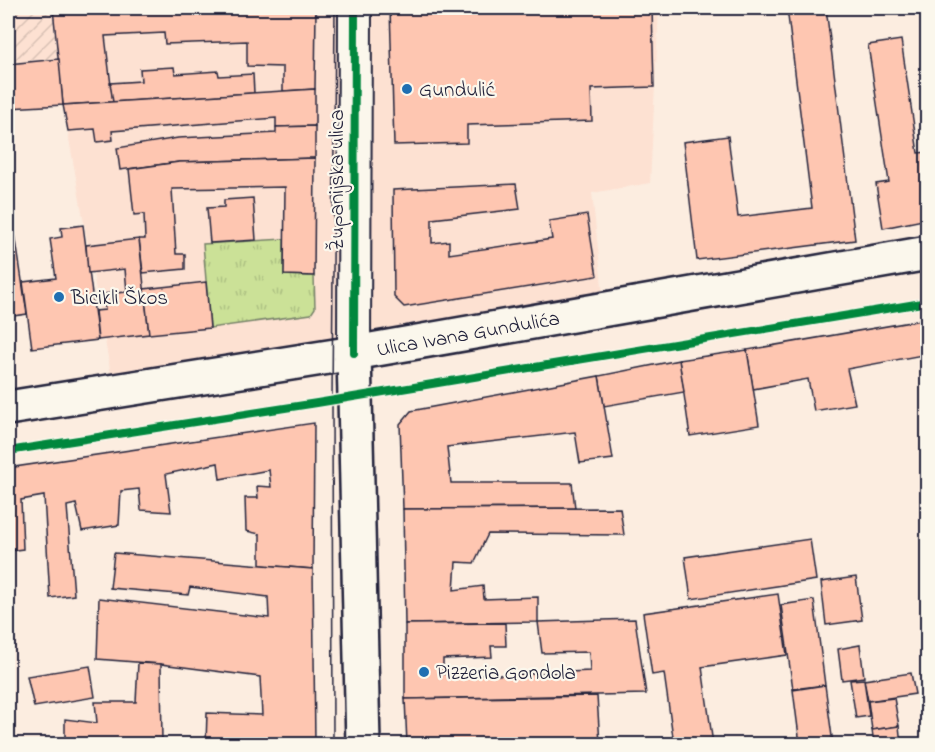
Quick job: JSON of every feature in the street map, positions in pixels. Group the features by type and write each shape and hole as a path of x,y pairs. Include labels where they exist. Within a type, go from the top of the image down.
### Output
{"main road":[{"name":"Ulica Ivana Gundulića","path":"8,408 354,353 927,253"},
{"name":"Županijska ulica","path":"354,353 363,744"}],"street":[{"name":"Županijska ulica","path":"354,353 355,8"}],"shaded area":[{"path":"8,8 61,8 53,9 63,105 8,108"},
{"path":"659,8 650,183 592,193 603,295 112,380 63,105 53,9"}],"green space":[{"path":"284,239 284,275 314,276 315,308 311,314 210,328 203,244"}],"building":[{"path":"316,8 315,89 283,91 283,67 247,66 247,41 165,44 164,33 105,36 113,102 63,105 53,9"},
{"path":"390,8 652,8 654,87 591,89 592,121 467,125 467,143 394,145"},
{"path":"787,8 826,8 855,240 697,260 683,142 728,136 738,217 812,208"},
{"path":"901,40 918,153 928,152 928,219 883,228 876,184 889,182 868,45"},
{"path":"59,59 63,105 8,108 8,64"},
{"path":"174,67 175,74 218,71 219,76 253,74 254,93 113,102 110,83 141,81 140,69"},
{"path":"315,89 315,126 276,127 276,118 112,131 113,140 97,142 95,129 68,131 63,105"},
{"path":"315,126 315,158 179,162 120,170 117,148 178,138 276,133 276,127"},
{"path":"315,158 314,276 284,275 285,187 172,189 176,254 185,254 185,269 143,273 139,239 145,239 144,214 134,215 129,169 179,162"},
{"path":"516,184 520,209 432,219 432,243 449,241 449,254 552,239 549,221 587,215 597,276 404,307 394,297 393,190"},
{"path":"8,187 27,314 14,316 8,278"},
{"path":"253,198 256,240 210,243 207,208 224,207 224,200"},
{"name":"Bicikli Škos","path":"83,225 98,340 32,348 23,282 56,278 50,239 62,237 61,228"},
{"path":"139,239 149,334 98,340 95,311 105,310 103,294 127,292 125,269 88,273 86,245"},
{"path":"206,282 210,328 149,334 144,289"},
{"path":"928,319 928,354 847,369 855,404 814,411 808,379 753,389 747,350"},
{"path":"747,350 759,425 690,436 679,360"},
{"path":"679,360 684,392 604,406 599,376"},
{"path":"599,376 613,459 580,463 575,432 447,447 451,483 572,483 575,508 403,509 400,424 411,411"},
{"path":"314,423 313,569 260,565 260,534 246,531 245,498 258,498 257,486 271,487 269,470 220,479 218,463 166,474 171,512 141,510 139,489 121,491 119,525 82,531 76,504 67,506 74,595 50,598 44,496 21,500 23,549 8,551 8,468"},
{"path":"620,508 624,535 488,534 474,563 456,562 454,590 483,586 484,599 538,597 538,622 405,624 403,509"},
{"path":"810,539 816,580 691,599 685,557"},
{"path":"114,553 313,569 315,744 206,744 207,713 262,715 260,677 161,664 97,659 99,598 269,618 268,597 190,587 188,595 110,588"},
{"path":"856,577 862,620 826,625 821,582"},
{"path":"778,594 787,655 702,667 713,744 674,744 664,673 652,675 643,613"},
{"path":"814,600 825,685 793,689 781,605"},
{"path":"635,619 646,694 405,699 405,624 505,623 506,646 491,646 492,657 443,659 443,674 505,675 590,671 589,652 542,653 538,622"},
{"path":"860,645 864,677 842,680 838,649"},
{"path":"138,663 161,664 162,744 65,744 65,719 97,723 95,702 136,702"},
{"path":"90,666 95,697 34,707 27,676"},
{"path":"911,673 915,694 868,701 864,680"},
{"path":"864,679 869,716 856,718 850,680"},
{"path":"825,685 833,744 800,744 793,690"},
{"path":"597,696 600,744 407,744 405,699"},
{"path":"894,698 899,726 872,730 868,701"},
{"path":"899,726 901,744 874,744 872,730"}],"tram line":[{"path":"333,744 332,400 335,8"}],"cycle path":[{"path":"354,353 355,8"},
{"path":"8,451 317,403 928,302"}],"place":[{"name":"Gundulić","path":"407,89"},
{"name":"Bicikli Škos","path":"59,297"},
{"name":"Pizzeria Gondola","path":"424,672"}]}
